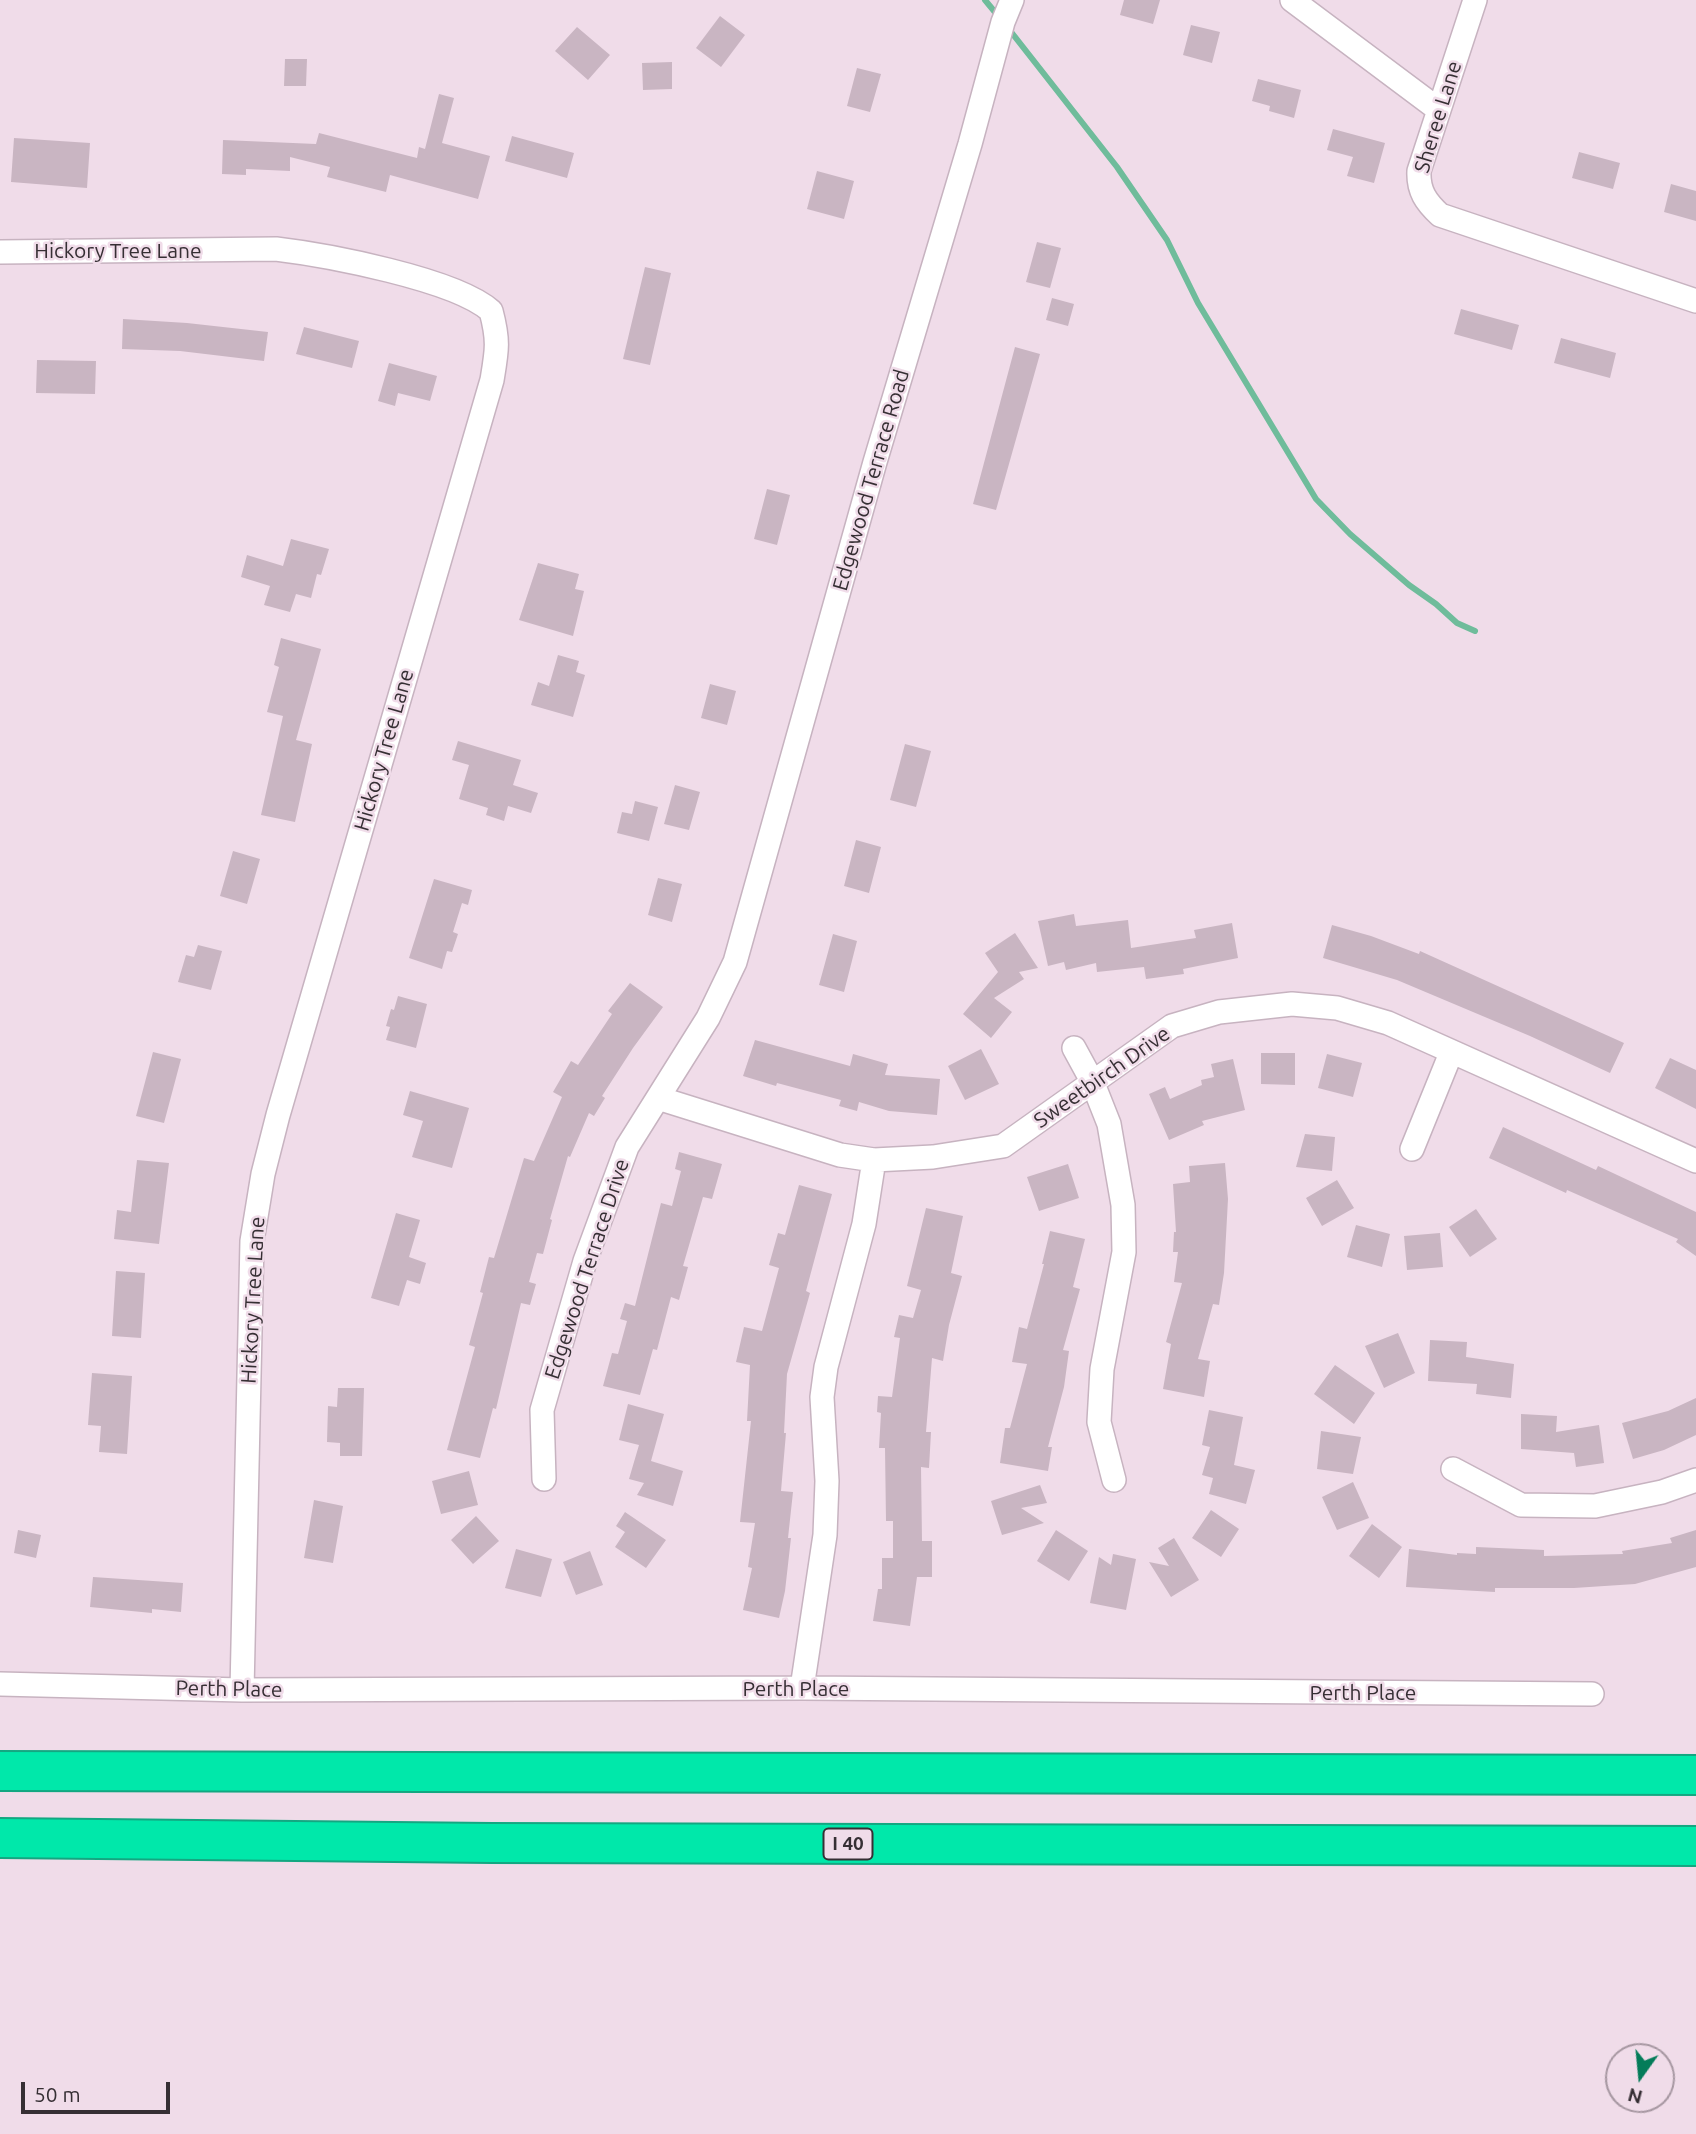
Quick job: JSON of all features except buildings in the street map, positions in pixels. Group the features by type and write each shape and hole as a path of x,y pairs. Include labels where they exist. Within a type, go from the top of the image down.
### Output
{"highway":[{"path":"0,1771 1696,1775"},
{"name":"I 40","path":"0,1838 506,1843 1696,1846"}],"street":[{"name":"Edgewood Terrace Road","path":"735,962 875,462 970,144 1003,22 1012,0"},
{"path":"1292,0 1439,110"},
{"name":"Sheree Lane","path":"1475,0 1419,171 1419,182 1425,201 1440,215 1696,301"},
{"name":"Hickory Tree Lane","path":"0,252 276,250 307,253 394,272 468,295 491,311 498,346 492,380 263,1174 252,1241 242,1690"},
{"name":"Edgewood Terrace Drive","path":"544,1479 542,1410 582,1274 626,1147 708,1018 735,962"},
{"name":"Sweetbirch Drive","path":"658,1098 840,1156 874,1160 933,1157 1003,1146 1172,1026 1219,1012 1292,1004 1337,1008 1388,1023 1696,1161"},
{"path":"1074,1048 1092,1081 1109,1124 1123,1205 1124,1252 1102,1369 1099,1422 1115,1480"},
{"path":"1412,1149 1451,1053"},
{"path":"802,1688 825,1535 827,1481 822,1397 826,1367 864,1224 874,1160"},
{"path":"1453,1469 1521,1505 1595,1506 1662,1492 1696,1479"},
{"name":"Perth Place","path":"0,1684 242,1690 802,1688 1592,1694"}],"waterway":[{"path":"985,0 999,17"},
{"path":"1008,28 1117,167 1167,240 1198,303 1316,499 1350,534 1409,585 1457,623 1475,631"}]}
